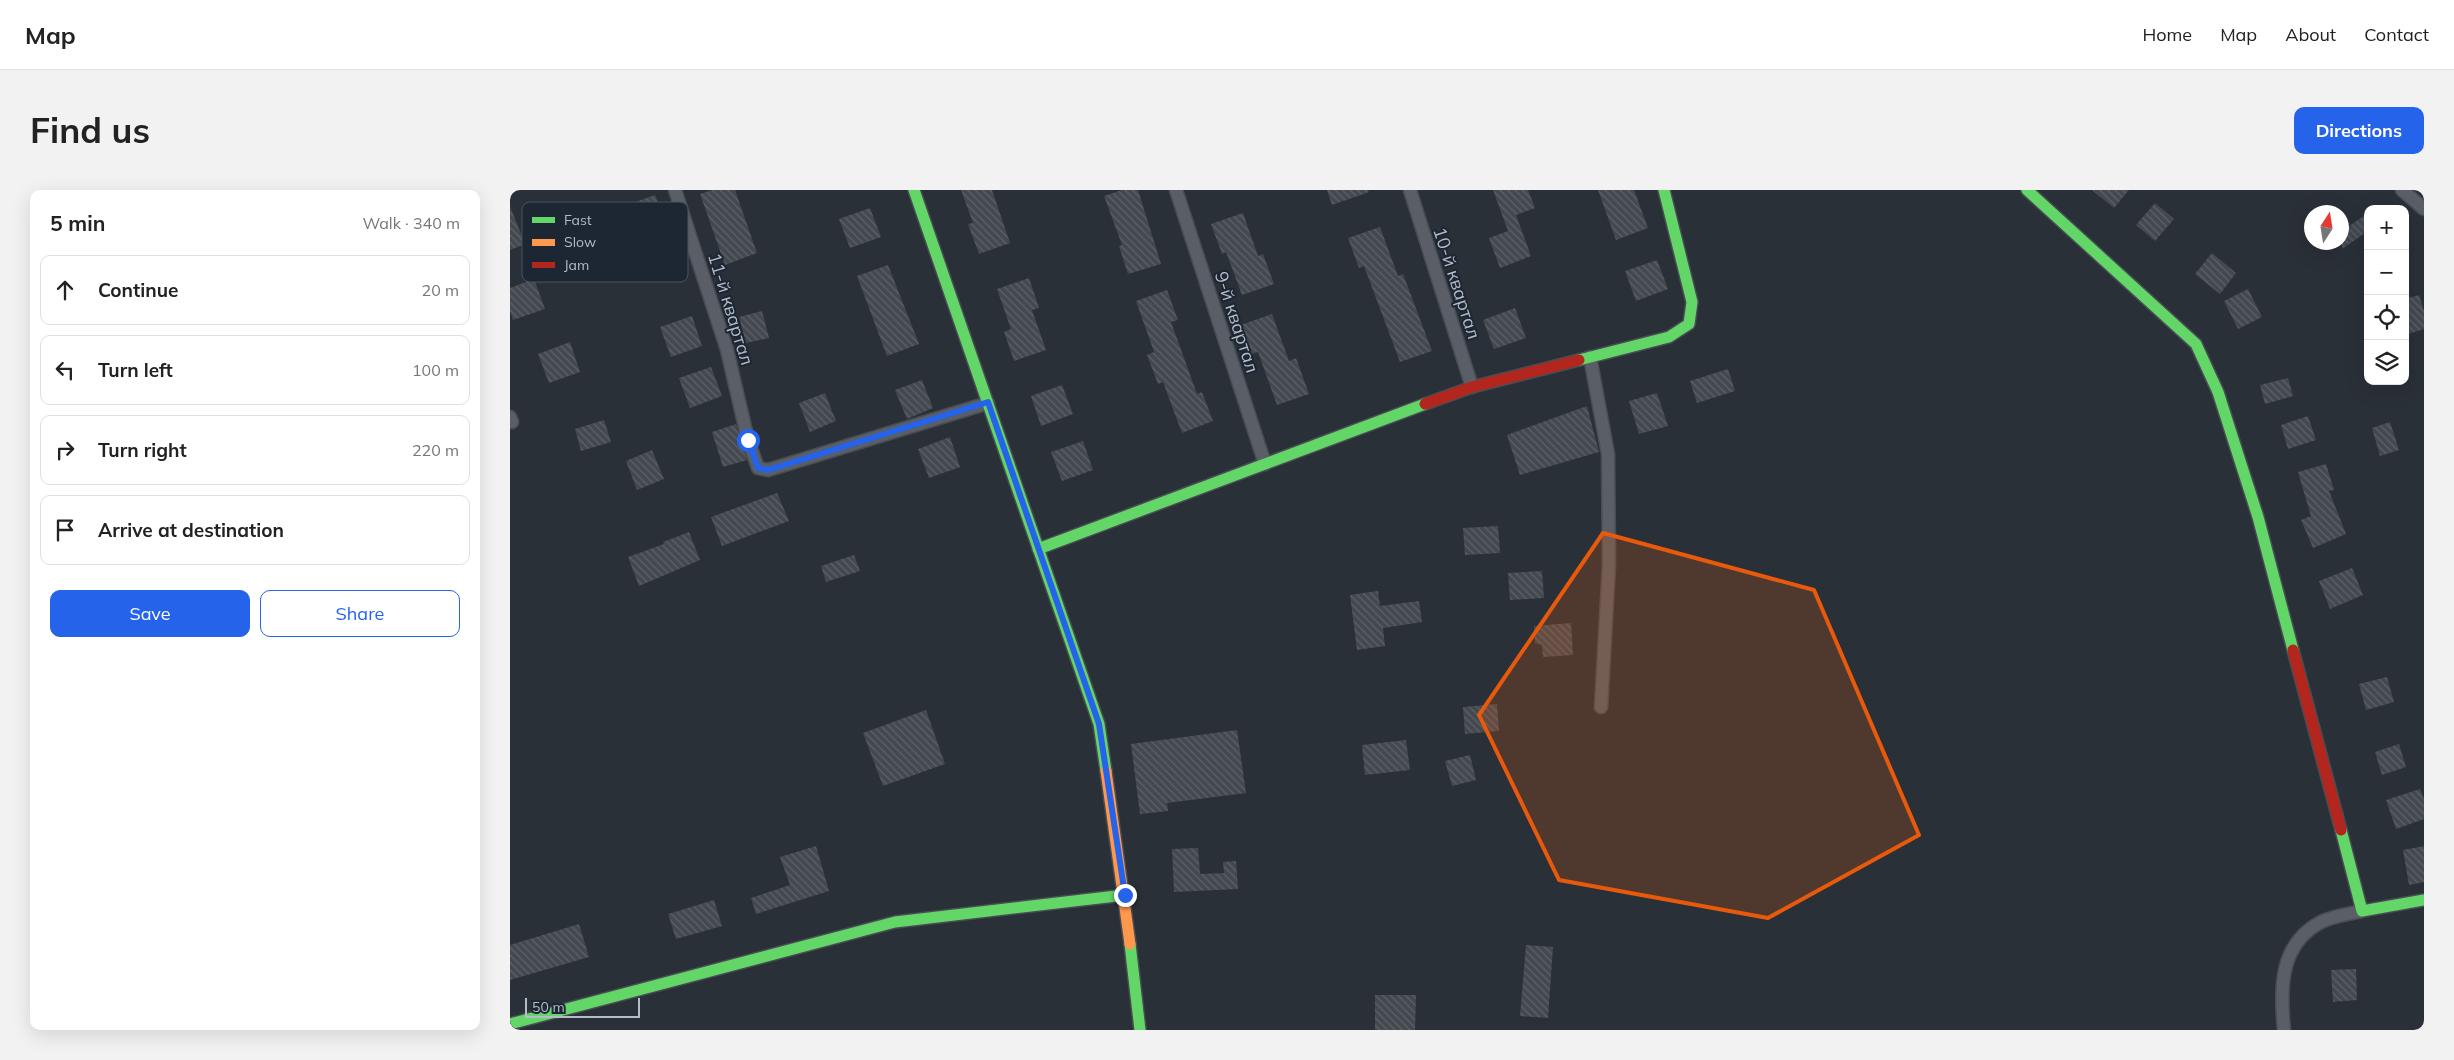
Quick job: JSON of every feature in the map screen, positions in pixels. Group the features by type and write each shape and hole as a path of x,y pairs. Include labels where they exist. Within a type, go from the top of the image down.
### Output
{"street":[{"name":"11-й квартал","path":"675,190 679,202"},
{"path":"914,190 1099,724 1125,895 1140,1030"},
{"name":"9-й квартал","path":"1176,190 1265,464"},
{"name":"10-й квартал","path":"1410,190 1472,387"},
{"path":"1038,549 1472,387 1669,338 1689,324 1692,302 1664,190"},
{"path":"2027,190 2196,344 2218,392 2258,517 2362,911"},
{"path":"2402,190 2424,209"},
{"name":"11-й квартал","path":"688,230 727,350 748,440 758,468 768,470 988,402"},
{"path":"1590,357 1608,454 1609,565 1601,707"},
{"path":"510,1024 895,922 1125,895"},
{"path":"2284,1030 2281,998 2286,960 2300,938 2322,922 2362,911 2424,900"}],"highlighted area":[{"path":"1603,533 1814,590 1919,835 1768,918 1559,880 1479,715"}],"building":[{"path":"712,190 735,190 757,253 725,265 700,194"},
{"path":"961,190 992,190 1010,243 979,254 968,224 973,223"},
{"path":"1122,190 1138,190 1161,264 1128,274 1119,246 1122,245 1104,196"},
{"path":"1327,190 1368,190 1369,192 1332,205"},
{"path":"1493,190 1528,190 1535,208 1516,215 1531,256 1500,268 1489,238 1508,231"},
{"path":"1598,190 1634,190 1648,228 1616,240"},
{"path":"2092,190 2129,190 2114,208"},
{"path":"655,195 658,202 635,202"},
{"path":"2155,203 2174,219 2155,241 2136,225"},
{"path":"510,206 522,236 522,245 510,250"},
{"path":"870,208 881,237 850,248 839,219"},
{"path":"1243,213 1258,256 1263,254 1274,284 1242,295 1226,252 1222,254 1211,224"},
{"path":"2364,216 2364,234 2349,244 2349,226"},
{"path":"1380,227 1398,276 1403,274 1432,351 1400,362 1364,266 1359,268 1348,238"},
{"path":"2212,253 2236,273 2220,294 2195,274"},
{"path":"1657,260 1668,289 1636,301 1625,271"},
{"path":"888,265 919,344 887,356 857,276"},
{"path":"1029,278 1039,308 1032,310 1046,350 1014,361 1004,332 1011,329 997,289"},
{"path":"526,282 535,282 545,309 513,320 510,311 510,288"},
{"path":"2248,289 2262,317 2238,329 2224,301"},
{"path":"1167,290 1178,320 1171,322 1197,394 1202,392 1213,421 1182,433 1163,382 1158,384 1147,355 1154,352 1136,301"},
{"path":"2419,295 2424,311 2424,329 2409,334 2409,298"},
{"path":"1515,308 1526,338 1494,349 1483,320"},
{"path":"762,311 769,338 746,343 739,317"},
{"path":"1272,314 1289,361 1296,358 1309,394 1277,405 1258,352 1251,354 1241,325"},
{"path":"692,316 702,346 671,357 660,327"},
{"path":"570,342 580,372 549,383 538,354"},
{"path":"711,367 722,396 690,408 679,378"},
{"path":"1728,369 1735,391 1697,403 1690,381"},
{"path":"2288,378 2293,396 2265,404 2260,385"},
{"path":"922,380 933,408 907,419 895,390"},
{"path":"1062,385 1073,414 1041,426 1031,396"},
{"path":"825,393 836,421 810,432 799,403"},
{"path":"1657,393 1668,426 1639,434 1629,401"},
{"path":"1587,406 1599,452 1520,475 1507,435"},
{"path":"2308,416 2316,440 2288,449 2281,425"},
{"path":"604,420 611,442 581,451 575,429"},
{"path":"2390,422 2399,450 2380,456 2372,428"},
{"path":"736,424 747,460 723,467 712,432"},
{"path":"950,437 960,467 929,478 918,449"},
{"path":"1083,441 1093,470 1062,481 1051,452"},
{"path":"652,450 664,479 637,490 626,461"},
{"path":"2326,464 2334,490 2329,491 2346,534 2313,548 2301,520 2311,516 2298,472"},
{"path":"777,493 789,521 722,546 711,517"},
{"path":"1498,526 1500,553 1465,555 1463,528"},
{"path":"689,532 700,560 639,586 628,557 664,544 663,542"},
{"path":"854,555 860,571 826,582 821,566"},
{"path":"2352,568 2363,595 2330,609 2319,581"},
{"path":"1542,571 1544,598 1510,600 1508,573"},
{"path":"1378,591 1380,606 1419,601 1422,622 1383,628 1385,646 1357,650 1350,595"},
{"path":"1571,623 1573,655 1543,657 1542,645 1535,643 1534,626"},
{"path":"2387,677 2394,702 2366,710 2359,684"},
{"path":"1497,704 1499,731 1465,734 1463,707"},
{"path":"926,710 945,764 883,786 863,733"},
{"path":"1237,730 1246,793 1167,803 1168,811 1140,814 1131,744"},
{"path":"1406,740 1410,770 1365,775 1362,745"},
{"path":"2399,744 2406,767 2382,775 2375,752"},
{"path":"1470,755 1476,780 1452,786 1445,761"},
{"path":"2420,789 2424,799 2424,819 2396,829 2386,800"},
{"path":"816,846 829,891 756,914 751,898 790,885 780,857"},
{"path":"2424,846 2424,882 2409,885 2403,850"},
{"path":"1198,848 1200,874 1224,873 1223,862 1236,861 1238,889 1174,892 1172,849"},
{"path":"714,900 722,926 676,939 668,914"},
{"path":"579,924 589,957 510,980 510,945"},
{"path":"1526,945 1553,947 1548,1018 1520,1016"},
{"path":"2356,969 2357,1000 2333,1002 2331,970"},
{"path":"1375,995 1416,995 1415,1030 1375,1030"}],"traffic: fast":[{"path":"914,190 1099,724 1106,771"},
{"path":"1579,360 1669,337 1689,324 1692,302 1664,190"},
{"path":"2027,190 2196,344 2218,392 2258,517 2293,650"},
{"path":"1038,549 1425,404"},
{"path":"2341,830 2362,911 2424,900"},
{"path":"510,1024 895,922 1125,895"},
{"path":"1130,944 1140,1030"}],"traffic: slow":[{"path":"1106,771 1130,944"}],"traffic: jam":[{"path":"1425,404 1472,387 1579,360"},
{"path":"2293,650 2341,830"}],"route":[{"path":"748,440 758,468 768,470 988,402 1099,724 1125,895"}]}
